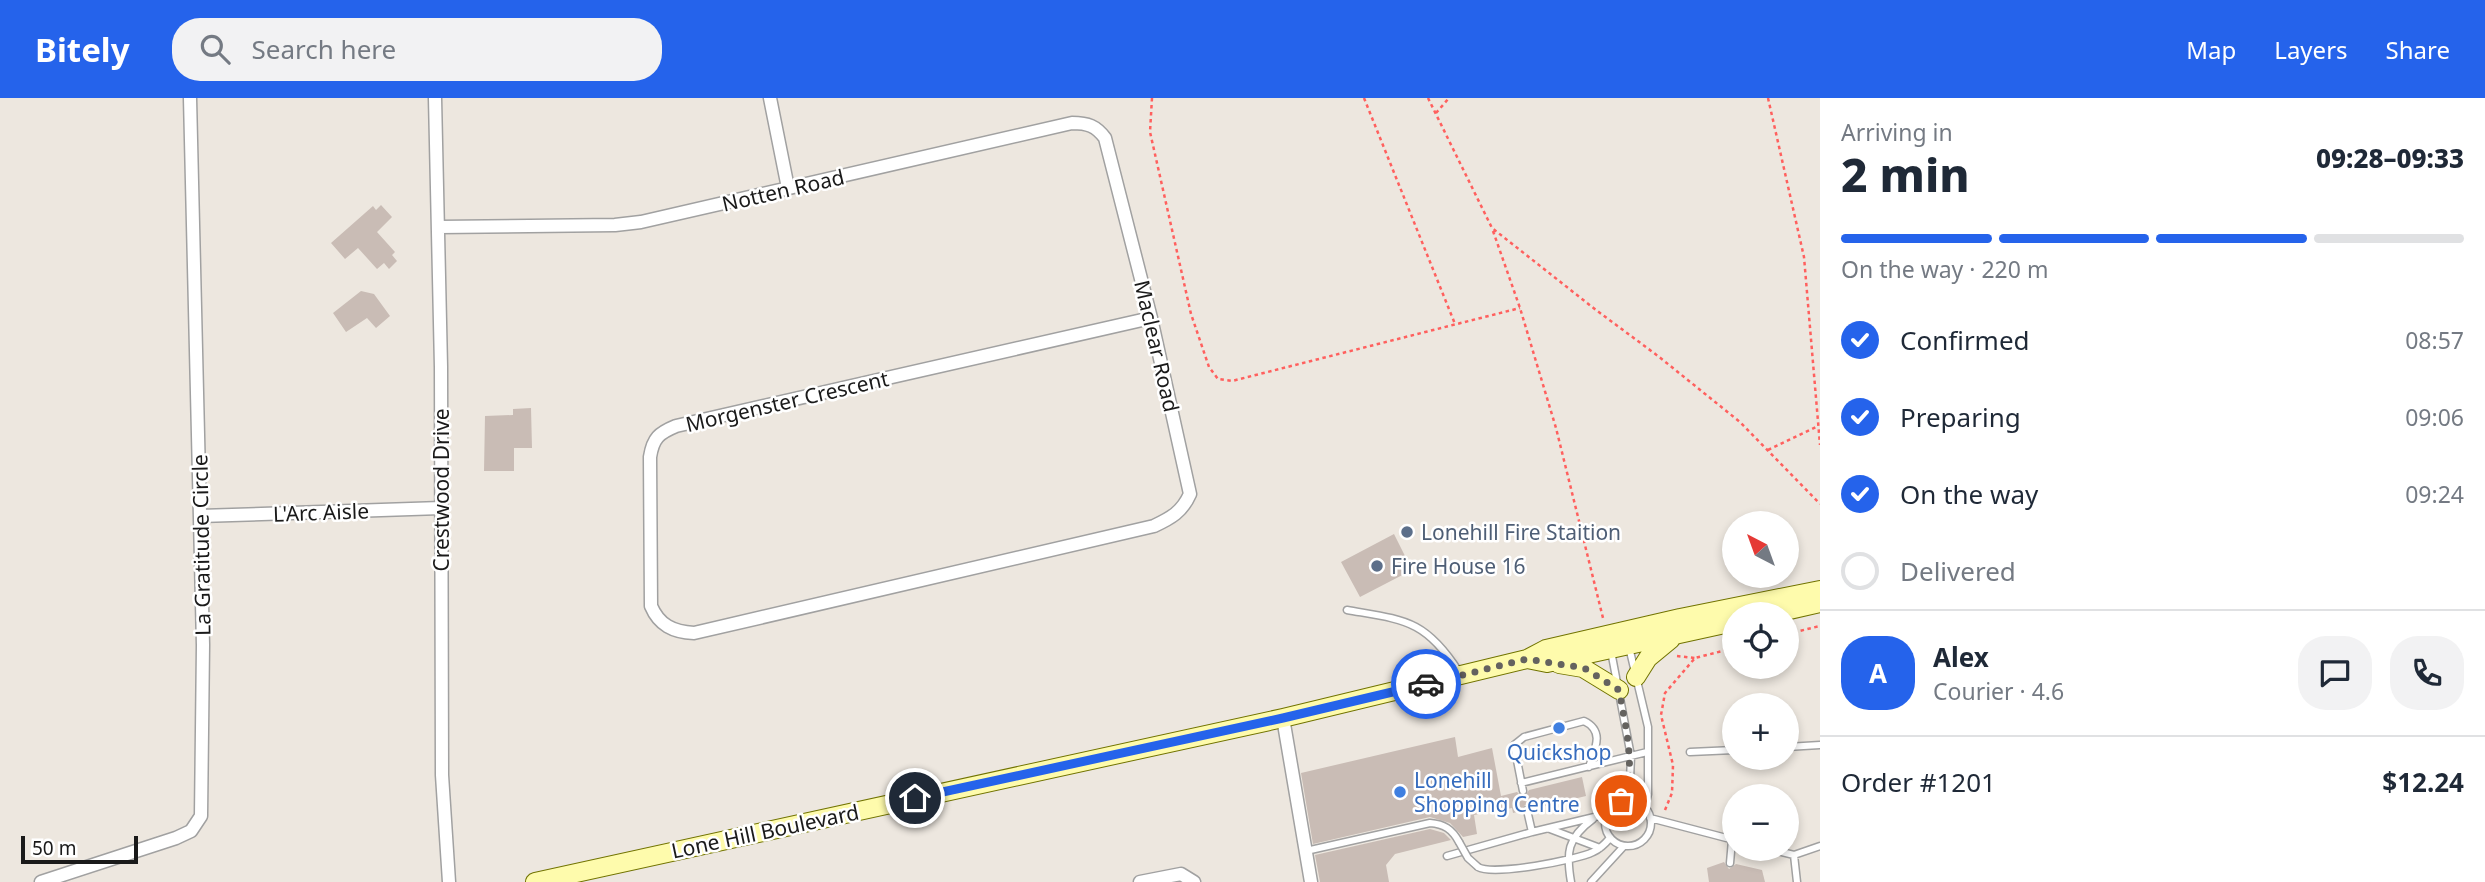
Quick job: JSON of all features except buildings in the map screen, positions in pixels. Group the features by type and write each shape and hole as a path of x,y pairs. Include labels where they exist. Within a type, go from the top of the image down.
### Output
{"street":[{"name":"La Gratitude Circle","path":"41,882 176,838 191,831 201,816 203,645 190,98"},
{"name":"Crestwood Drive","path":"435,98 442,508 442,775 449,882"},
{"path":"770,98 788,188"},
{"name":"Notten Road","path":"439,227 615,225 674,216 1072,123 1084,123 1097,128 1110,150"},
{"name":"Maclear Road","path":"1110,150 1190,494 1179,512 1154,526"},
{"name":"Morgenster Crescent","path":"1151,318 676,426 660,433 652,442 650,457 651,606 657,619 668,628 694,633 1154,526"},
{"name":"L'Arc Aisle","path":"200,516 442,508"},
{"name":"Lone Hill Boulevard","path":"1527,659 1547,663 1609,642 1820,590"},
{"path":"1799,608 1820,603"},
{"name":"Lone Hill Boulevard","path":"1627,638 1676,635 1722,625"},
{"path":"1636,677 1648,658 1676,635"},
{"name":"Lone Hill Boulevard","path":"535,882 1283,718 1527,659 1546,649 1609,642"},
{"path":"1547,663 1584,668 1619,690"},
{"path":"1283,718 1311,882"},
{"path":"1140,882 1181,874 1194,882"}],"lane":[{"path":"1347,611 1395,618 1424,631 1438,641 1462,676"},
{"path":"1627,638 1648,727 1648,794 1645,807 1651,826 1645,838 1636,845 1624,846 1610,838 1606,832 1605,821 1614,804 1631,800 1645,807"},
{"path":"1609,642 1630,757 1630,780 1625,800"},
{"path":"1589,767 1598,736 1590,724 1578,721 1524,737 1517,741 1514,751 1522,787 1647,752"},
{"path":"1799,746 1820,745"},
{"path":"1690,752 1722,751"},
{"path":"1527,810 1532,832"},
{"path":"1447,856 1607,814"},
{"path":"1571,882 1567,859 1574,838 1594,818"},
{"path":"1650,818 1722,837"},
{"path":"1306,851 1430,822 1454,832 1468,858 1478,867 1486,871 1512,870 1591,853 1610,838"},
{"path":"1548,828 1600,848"},
{"path":"1591,882 1624,846"},
{"path":"1799,853 1820,846"},
{"path":"1795,861 1797,882"}],"path":[{"path":"1152,98 1150,132 1191,314 1209,368 1218,379 1232,381 1520,308"},
{"path":"1364,98 1455,324"},
{"path":"1428,98 1492,228 1520,308 1556,428 1609,642"},
{"path":"1436,113 1449,98"},
{"path":"1768,98 1804,257 1820,444"},
{"path":"1492,228 1740,422 1820,504"},
{"path":"1767,450 1818,426"},
{"path":"1799,631 1820,626"},
{"path":"1660,820 1672,793 1673,765 1661,715 1665,693 1695,658 1722,651"}],"way so far":[{"path":"1426,684 1527,659 1584,668 1604,680 1619,690 1630,757 1630,780 1625,800 1621,801"}],"place":[{"name":"Lonehill Fire Staition","path":"1407,532"},
{"name":"Fire House 16","path":"1377,566"},
{"name":"Quickshop","path":"1559,728"},
{"name":"Lonehill Shopping Centre","path":"1400,792"}],"route":[{"path":"915,798 1426,684"}]}
